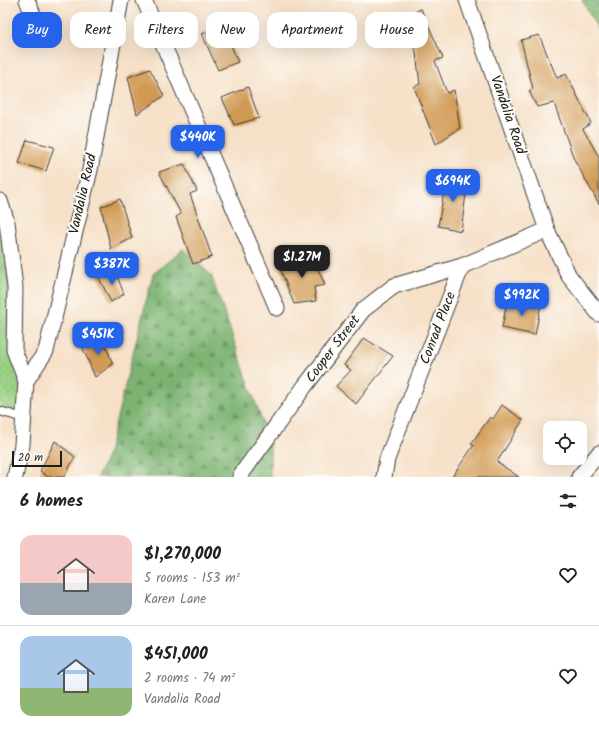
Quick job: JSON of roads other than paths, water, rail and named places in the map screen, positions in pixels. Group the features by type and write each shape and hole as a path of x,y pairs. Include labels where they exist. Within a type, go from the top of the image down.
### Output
{"street":[{"path":"27,0 32,12"},
{"name":"Vandalia Road","path":"26,381 46,351 48,344 90,170 121,0"},
{"path":"144,0 277,308"},
{"name":"Vandalia Road","path":"467,0 547,230 569,276 599,314"},
{"path":"0,201 7,222 14,287 14,350 26,381 22,445 15,477"},
{"path":"462,266 547,230"},
{"name":"Cooper Street","path":"240,476 309,380 363,310 394,286 462,266"},
{"name":"Conrad Place","path":"384,477 387,459 462,266"},
{"path":"579,477 599,453"}],"lane":[{"path":"0,411 23,418"}]}
